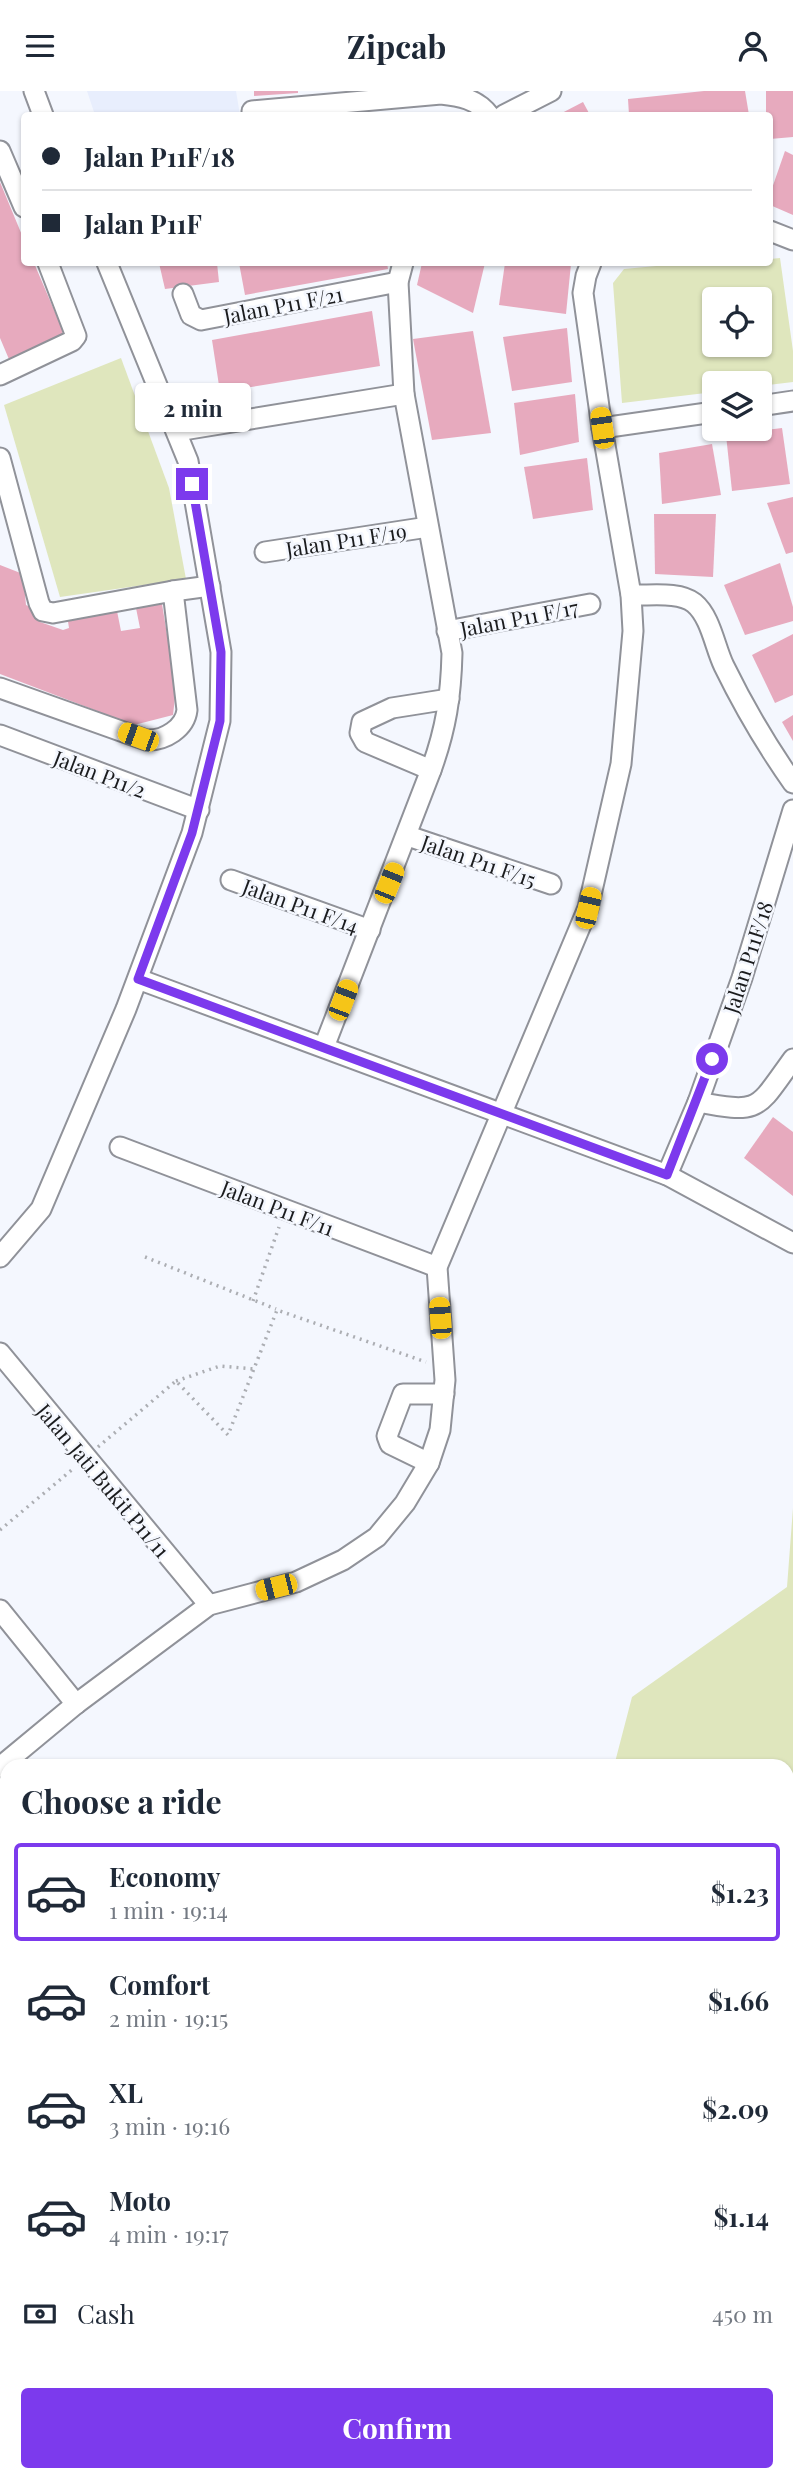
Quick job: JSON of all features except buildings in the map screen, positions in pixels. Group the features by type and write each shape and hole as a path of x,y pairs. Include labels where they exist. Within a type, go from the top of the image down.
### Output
{"street":[{"path":"34,91 42,112"},
{"path":"510,112 551,91"},
{"path":"252,111 441,94 463,96 487,112"},
{"path":"0,151 21,200"},
{"path":"773,232 793,240"},
{"path":"0,375 72,341 76,336 49,266"},
{"path":"0,1257 41,1209 138,979 199,810 220,721 221,652 188,461 108,266"},
{"path":"10,1759 76,1703 209,1605 296,1582 343,1560 377,1537 405,1503 429,1463 440,1430 444,1394 437,1267 592,895 621,764 633,631 631,596 602,428 583,293 590,266"},
{"path":"324,1047 408,836 444,733 449,699 452,653 404,394 400,272"},
{"name":"Jalan P11 F/21","path":"183,294 191,315 201,320 400,272"},
{"path":"177,431 404,394"},
{"path":"772,404 793,401"},
{"path":"602,428 702,414"},
{"path":"0,458 43,611 53,613 211,586"},
{"name":"Jalan P11 F/19","path":"265,552 428,527"},
{"path":"0,688 146,740 156,741 182,726 187,710 173,591"},
{"path":"631,596 681,597 694,603 703,614 723,665 746,708 793,783"},
{"name":"Jalan P11 F/17","path":"447,631 590,604"},
{"path":"431,770 365,742 360,733 362,722 392,708 449,699"},
{"name":"Jalan P11/2","path":"0,735 199,810"},
{"name":"Jalan P11F/18","path":"667,1175 698,1102 742,978 793,810"},
{"name":"Jalan P11 F/15","path":"408,836 551,884"},
{"name":"Jalan P11 F/14","path":"231,880 370,930"},
{"path":"138,979 667,1175 793,1243"},
{"path":"698,1102 740,1110 753,1107 765,1098 793,1059"},
{"name":"Jalan P11 F/11","path":"120,1147 437,1267"},
{"name":"Jalan Jati Bukit P11/11","path":"0,1353 209,1605"},
{"path":"429,1463 390,1444 387,1436 403,1394 444,1394"},
{"path":"0,1610 76,1703"}],"path":[{"path":"253,1301 279,1226"},
{"path":"145,1257 277,1310 444,1369"},
{"path":"176,1381 228,1434 277,1310"},
{"path":"0,1530 176,1381 220,1366 254,1369"}],"shaded area":[{"path":"87,91 236,91 240,112 94,112"}],"green space":[{"path":"780,258 793,351 793,382 772,385 772,371 702,371 702,393 622,403 613,283 624,269 656,266 773,266 773,259"},
{"path":"121,358 169,488 186,579 60,597 4,405"},
{"path":"793,1508 793,1759 616,1759 632,1697 787,1587"}],"route":[{"path":"192,484 221,652 220,721 192,833 138,979 667,1175 698,1102 712,1059"}]}
